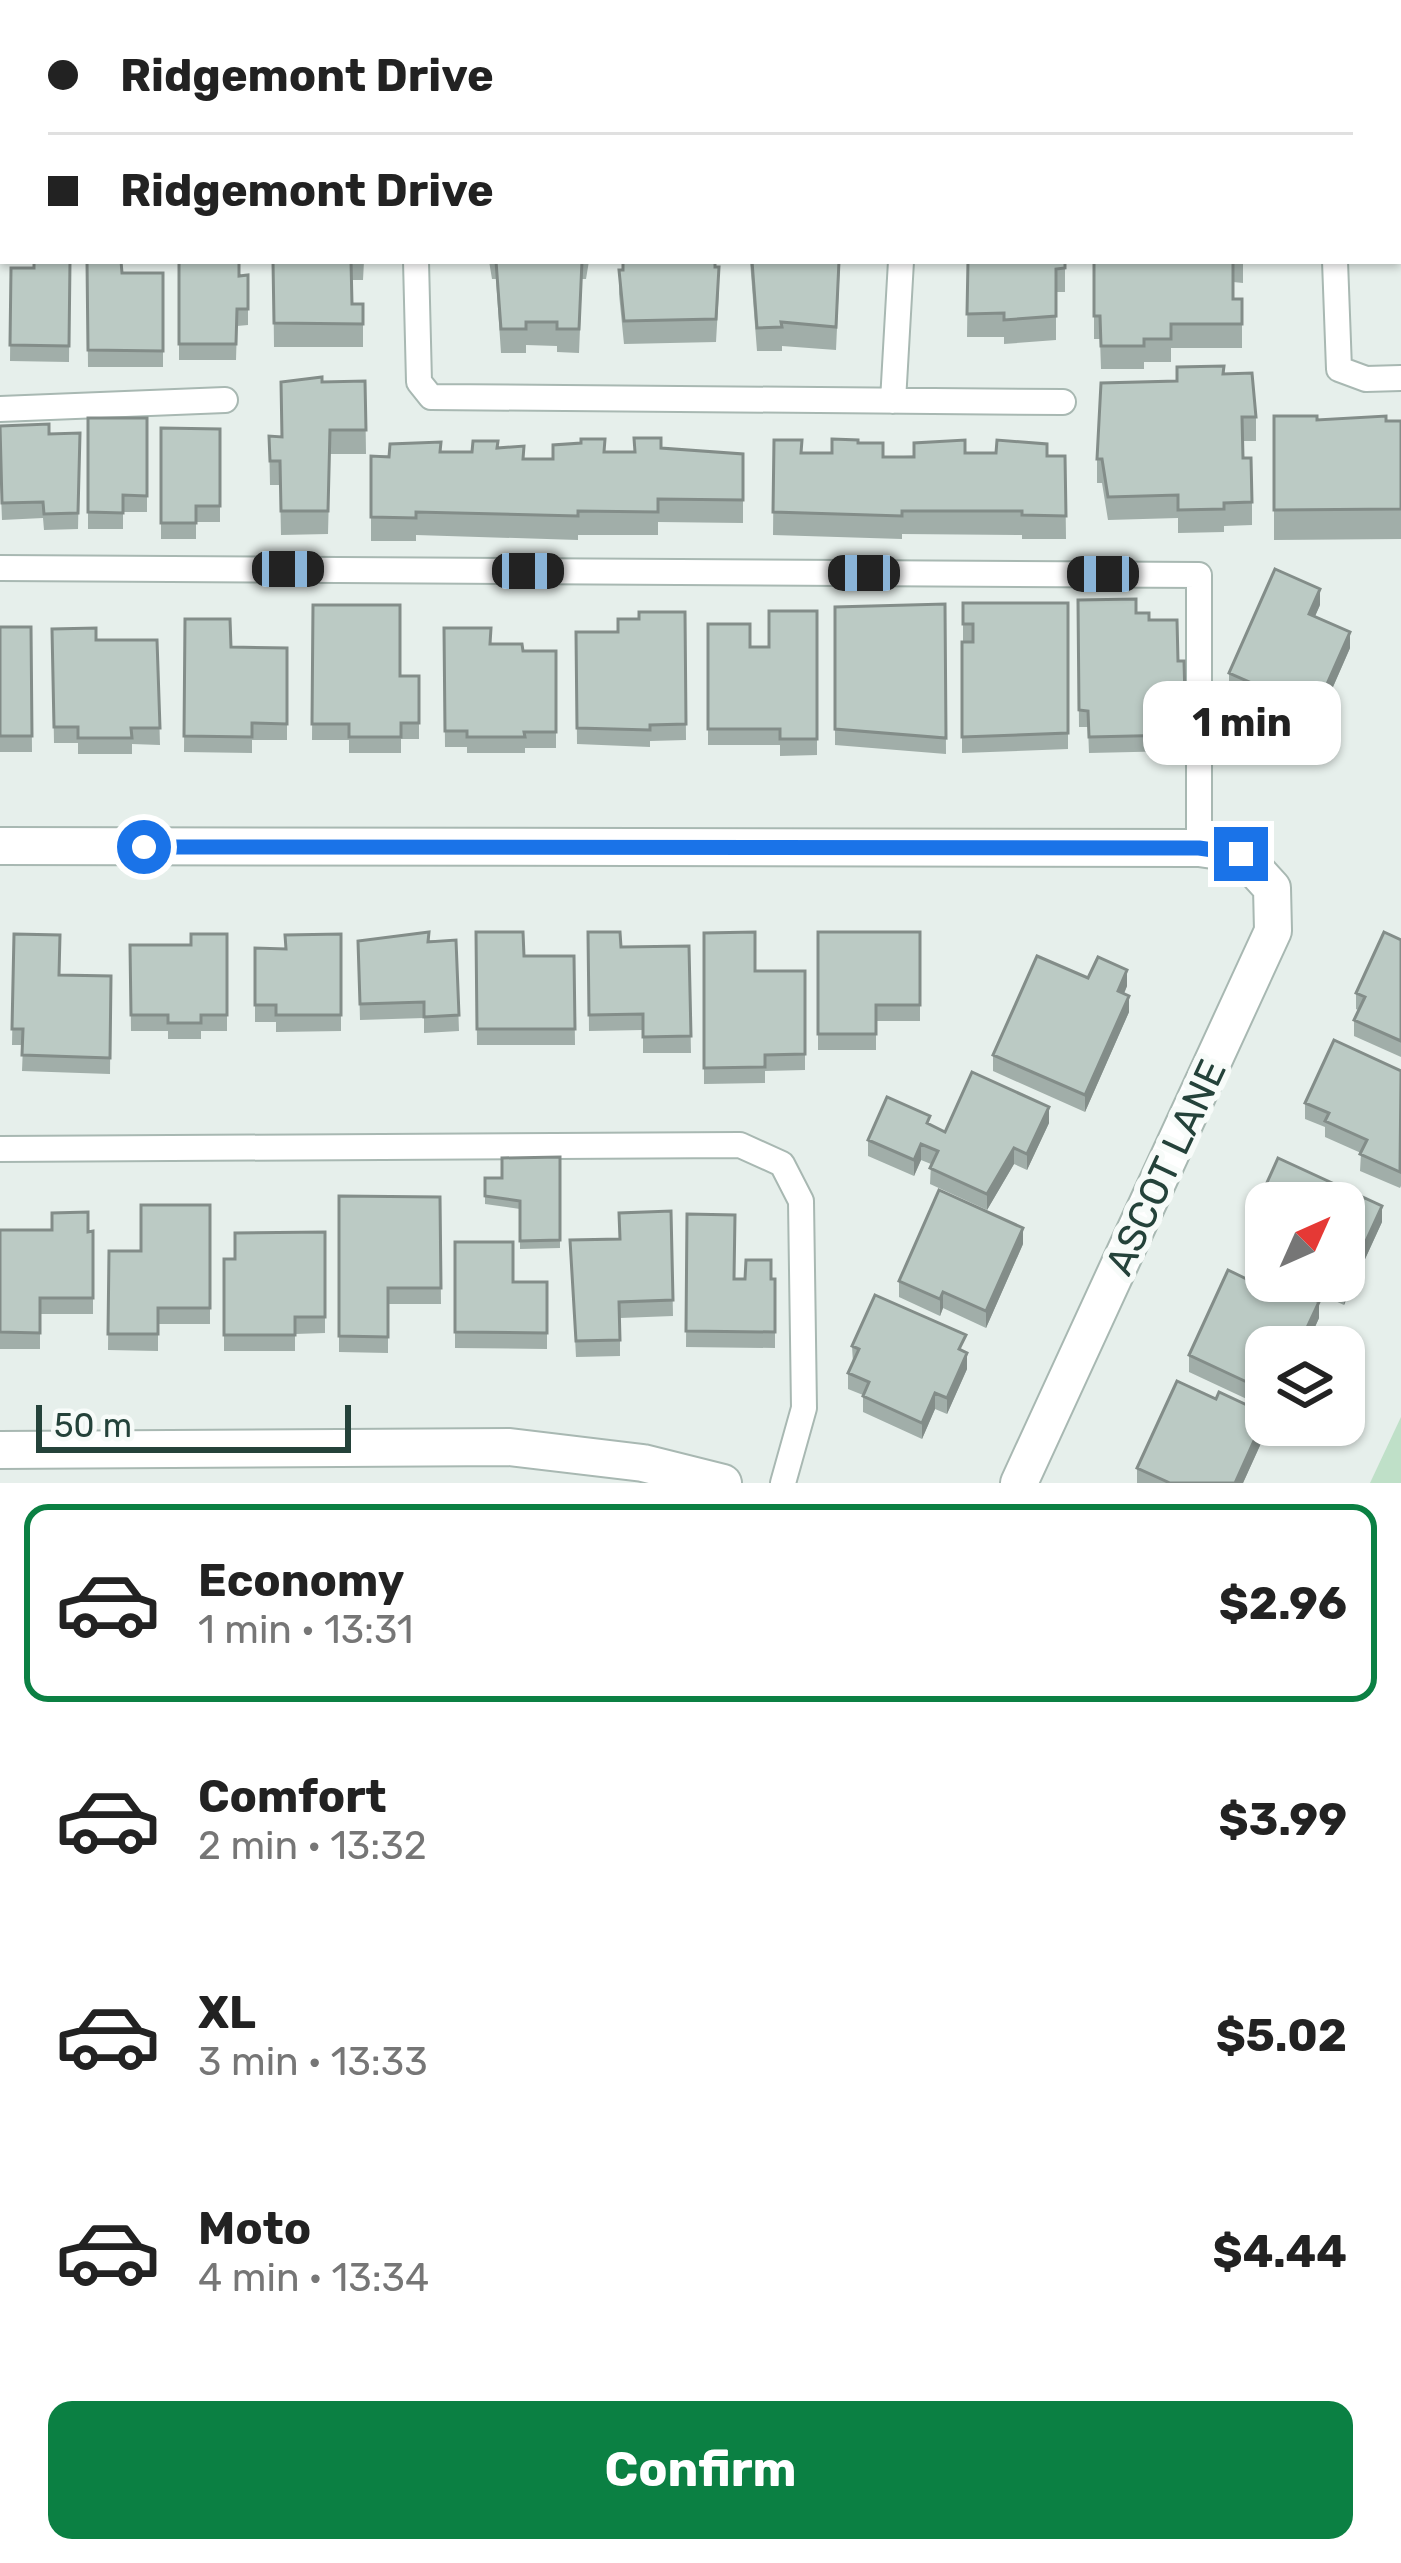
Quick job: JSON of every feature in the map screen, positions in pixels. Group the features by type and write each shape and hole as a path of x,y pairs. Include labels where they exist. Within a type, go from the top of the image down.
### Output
{"street":[{"path":"0,847 1199,848"},
{"name":"ASCOT LANE","path":"1019,1483 1273,931 1271,888 1241,854 1199,848"},
{"path":"0,1450 510,1447 643,1463 723,1483"}],"lane":[{"path":"416,264 419,382 431,397 1063,402"},
{"path":"893,401 901,264"},
{"path":"1335,264 1339,369 1366,379 1401,378"},
{"path":"0,409 225,400"},
{"path":"0,568 1199,575 1199,848"},
{"path":"0,1149 740,1145 782,1164 801,1201 804,1408 783,1483"}],"green space":[{"path":"1401,1417 1401,1483 1370,1483"}],"building":[{"path":"34,264 70,264 69,346 10,345 11,268 34,268"},
{"path":"87,264 121,264 122,273 163,273 163,351 88,350"},
{"path":"179,264 239,264 239,276 248,275 248,309 237,309 236,344 179,344"},
{"path":"273,264 351,264 352,304 363,304 363,324 274,323"},
{"path":"496,264 582,264 579,329 557,329 557,322 526,322 526,329 501,329"},
{"path":"623,264 715,264 719,267 716,319 624,321 619,270"},
{"path":"752,264 839,264 836,327 781,322 782,327 757,328"},
{"path":"968,264 1065,264 1056,269 1056,316 1004,320 1004,313 967,314"},
{"path":"1094,264 1233,264 1233,299 1242,299 1242,324 1171,324 1171,339 1144,339 1144,346 1101,346 1100,316 1094,316"},
{"path":"1224,366 1223,374 1252,373 1256,417 1242,417 1243,458 1251,458 1252,502 1224,503 1224,509 1178,510 1178,495 1108,497 1102,459 1097,459 1101,383 1177,381 1177,367"},
{"path":"322,377 322,382 365,381 366,430 330,430 328,511 281,511 280,461 270,461 269,436 282,437 281,382"},
{"path":"1274,416 1317,416 1317,420 1386,416 1386,421 1401,421 1401,509 1274,510"},
{"path":"88,418 147,418 147,496 123,495 123,513 88,512"},
{"path":"49,424 49,434 80,433 78,513 44,514 43,502 2,503 0,426"},
{"path":"161,428 220,429 220,506 196,506 196,523 161,523"},
{"path":"634,438 661,438 661,448 743,454 743,500 658,499 658,512 578,511 578,516 416,512 416,518 371,517 371,456 389,457 390,444 441,442 440,452 472,452 473,441 498,441 497,448 524,446 523,459 553,459 553,445 581,443 581,439 605,439 604,452 635,452"},
{"path":"832,439 883,443 883,457 914,457 914,443 965,440 965,453 996,453 997,440 1047,444 1047,456 1065,456 1066,516 1022,515 1022,511 902,511 902,516 773,512 774,440 802,440 801,453 832,453"},
{"path":"1275,569 1320,589 1309,614 1350,632 1315,711 1229,673"},
{"path":"1136,599 1136,613 1149,613 1149,620 1177,620 1185,698 1177,699 1178,735 1089,737 1088,711 1079,710 1078,600"},
{"path":"963,603 1068,603 1068,733 962,737 962,642 973,642 973,624 963,624"},
{"path":"945,604 946,738 835,729 835,607"},
{"path":"313,605 400,605 400,676 419,676 419,723 401,723 401,737 349,737 349,724 312,724"},
{"path":"769,611 817,611 817,739 780,739 780,729 708,729 708,624 750,624 750,647 769,647"},
{"path":"639,612 685,612 686,724 650,725 650,730 577,728 576,632 618,632 618,619 639,619"},
{"path":"185,619 230,619 231,647 287,648 287,724 252,723 252,737 184,736"},
{"path":"0,627 31,627 32,736 0,736"},
{"path":"96,628 96,640 157,640 160,728 131,728 132,738 78,738 78,727 54,727 52,629"},
{"path":"444,628 491,628 490,644 556,651 556,732 467,737 467,731 445,731"},
{"path":"429,932 428,942 456,940 459,1015 424,1017 424,1002 360,1004 358,941"},
{"path":"476,932 523,932 524,956 574,956 575,1029 477,1029"},
{"path":"588,932 620,932 621,947 689,946 691,1036 643,1037 643,1014 589,1015"},
{"path":"755,932 755,971 805,971 805,1054 765,1055 765,1067 704,1068 704,933"},
{"path":"818,932 920,932 920,1005 876,1005 876,1034 818,1034"},
{"path":"1384,932 1401,940 1401,1041 1354,1020 1365,997 1356,993"},
{"path":"14,934 60,935 59,975 111,976 110,1058 22,1055 23,1029 12,1029"},
{"path":"191,934 227,934 227,1015 201,1015 201,1023 168,1023 168,1015 131,1015 130,945 191,945"},
{"path":"341,934 341,1015 276,1015 276,1005 255,1005 255,948 286,949 285,935"},
{"path":"1037,956 1088,978 1098,957 1127,970 1118,991 1129,996 1085,1095 993,1055"},
{"path":"1334,1040 1401,1071 1400,1172 1360,1154 1367,1140 1325,1121 1329,1113 1305,1103"},
{"path":"972,1072 1049,1107 1027,1154 1014,1148 987,1194 930,1168 938,1151 921,1144 914,1160 868,1140 887,1097 930,1116 927,1123 945,1132"},
{"path":"560,1157 560,1240 520,1241 520,1201 485,1196 485,1178 502,1178 502,1158"},
{"path":"1278,1158 1330,1182 1267,1182"},
{"path":"939,1190 1023,1228 986,1311 943,1292 940,1299 899,1281"},
{"path":"339,1196 440,1197 441,1288 388,1288 388,1337 339,1336"},
{"path":"1365,1198 1382,1206 1365,1243"},
{"path":"141,1205 210,1205 210,1308 158,1308 158,1334 108,1334 109,1251 141,1251"},
{"path":"671,1211 673,1300 619,1302 620,1340 576,1341 570,1240 620,1239 619,1213"},
{"path":"88,1212 88,1232 93,1231 93,1298 40,1298 40,1333 0,1332 0,1230 52,1230 52,1213"},
{"path":"687,1214 735,1215 734,1279 745,1279 746,1260 771,1260 775,1332 686,1331"},
{"path":"325,1232 325,1317 295,1317 295,1335 224,1335 224,1259 235,1259 235,1233"},
{"path":"455,1242 513,1242 513,1282 547,1282 547,1333 455,1332"},
{"path":"1228,1270 1245,1278 1245,1302 1319,1302 1308,1326 1245,1326 1245,1381 1189,1355"},
{"path":"875,1295 966,1335 959,1349 967,1353 947,1398 935,1393 922,1423 863,1396 869,1382 848,1373 859,1349 852,1346"},
{"path":"1177,1381 1216,1399 1219,1392 1245,1404 1245,1446 1252,1446 1235,1483 1170,1483 1137,1468"}],"route":[{"path":"144,847 1199,848 1241,854"}]}
